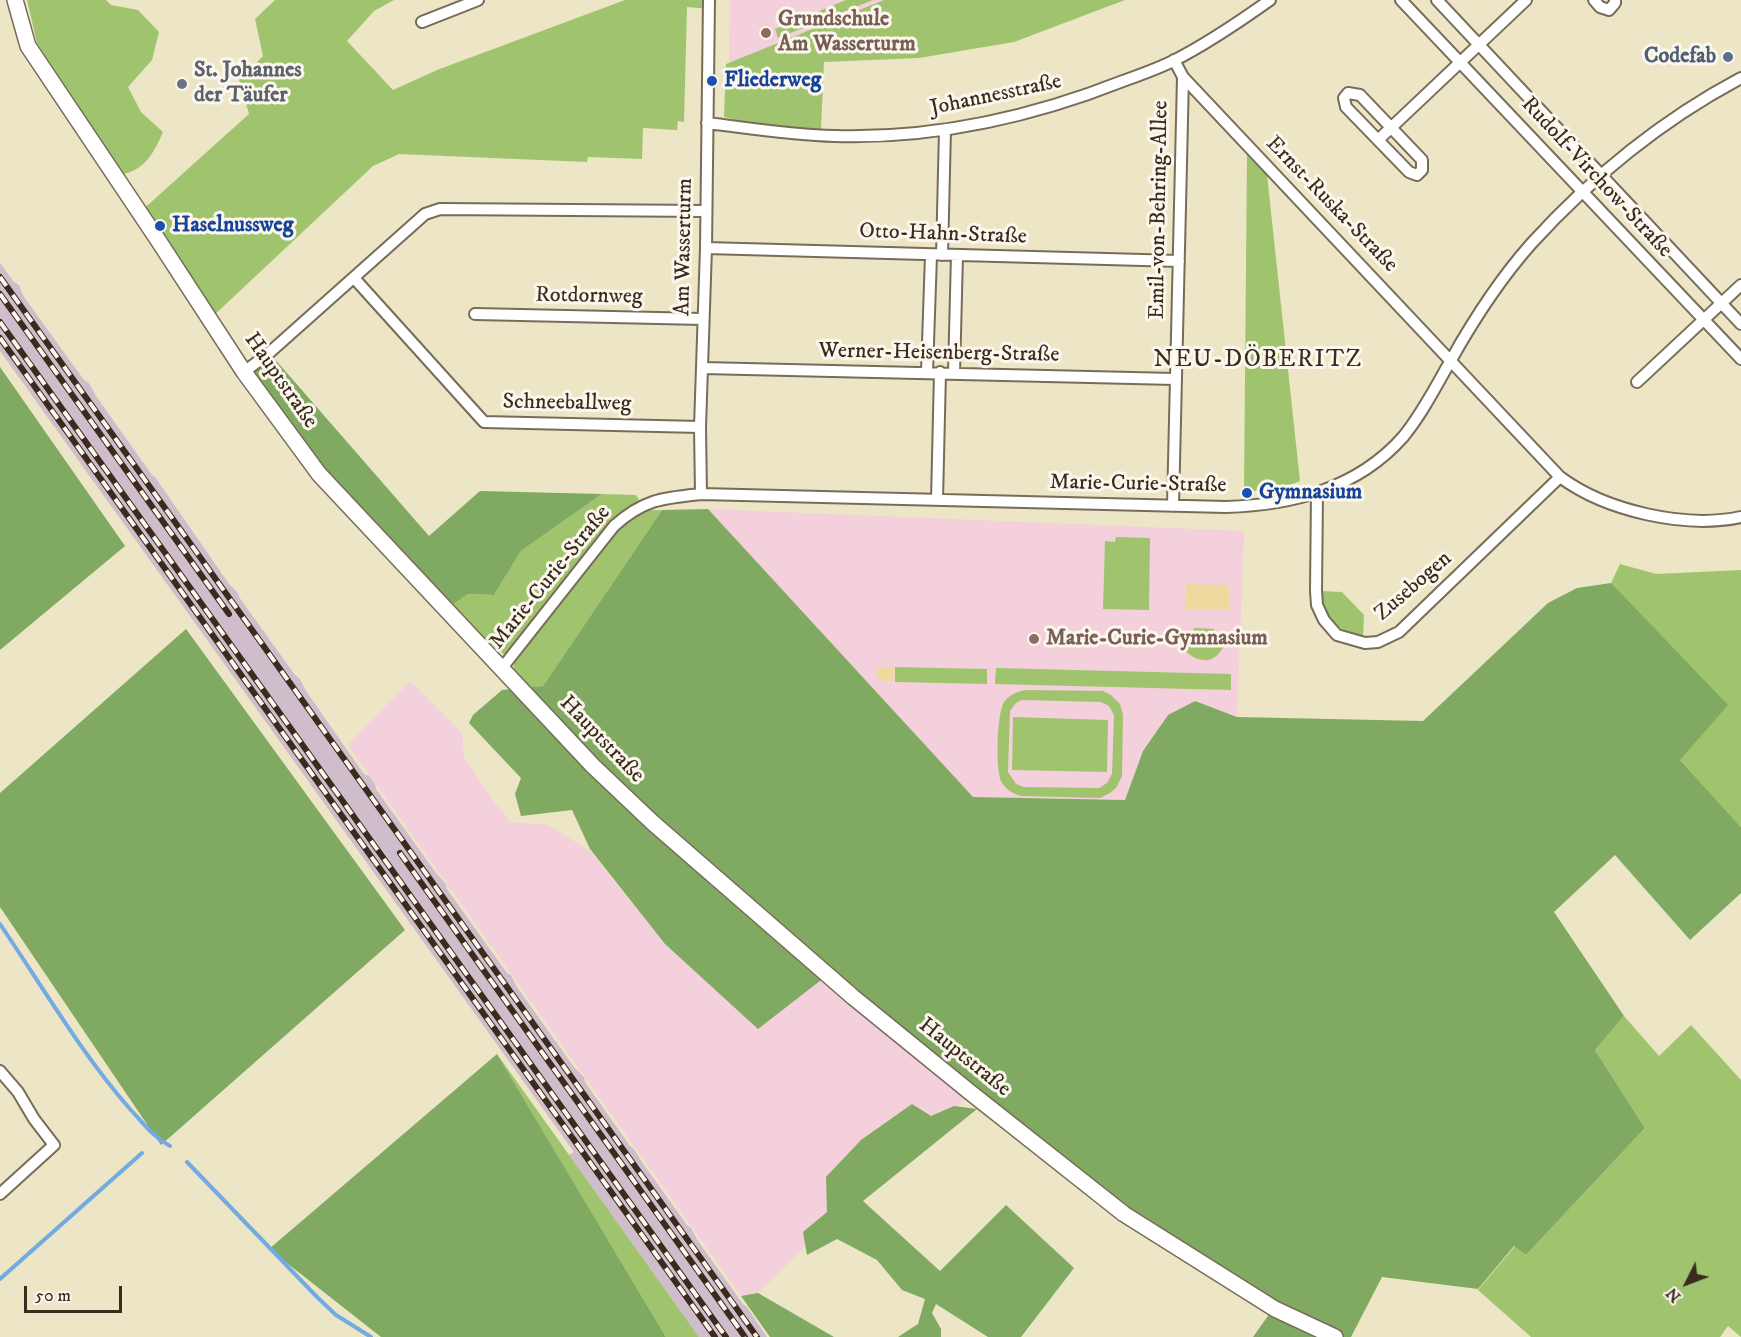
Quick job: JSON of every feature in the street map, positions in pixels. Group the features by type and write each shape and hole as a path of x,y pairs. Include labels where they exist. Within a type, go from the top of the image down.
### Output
{"street":[{"name":"Hauptstraße","path":"15,0 28,45 244,372 319,474 593,766 652,822 788,941 971,1093 1124,1214 1275,1309 1335,1337"},
{"path":"422,22 478,0"},
{"name":"Am Wasserturm","path":"701,494 700,427 706,248 709,0"},
{"name":"Johannesstraße","path":"707,123 836,136 945,129 1019,116 1096,92 1174,60 1231,27 1270,0"},
{"name":"Rudolf-Virchow-Straße","path":"1401,0 1741,359"},
{"name":"Rudolf-Virchow-Straße","path":"1437,0 1741,324"},
{"path":"1378,140 1526,0"},
{"path":"1594,0 1600,7 1609,10 1615,0"},
{"name":"Emil-von-Behring-Allee","path":"1173,506 1182,77 1174,60"},
{"name":"Ernst-Ruska-Straße","path":"1182,77 1560,477 1592,496 1625,508 1673,519 1728,520 1741,517"},
{"name":"Marie-Curie-Straße","path":"502,668 614,526 629,513 663,498 701,494 1226,507 1273,504 1317,493 1345,481 1373,464 1402,437 1429,398 1486,301 1523,254 1582,193 1640,142 1675,117 1741,78"},
{"path":"1348,93 1360,95 1391,127 1422,160 1422,170 1417,175 1413,174 1346,107 1344,98 1348,93"},
{"path":"927,372 945,129"},
{"path":"244,372 425,214 440,209 706,211"},
{"name":"Otto-Hahn-Straße","path":"706,248 1179,261"},
{"path":"954,373 957,255"},
{"name":"Schneeballweg","path":"354,278 484,422 700,427"},
{"path":"1637,382 1741,285"},
{"name":"Rotdornweg","path":"475,314 702,319"},
{"name":"Werner-Heisenberg-Straße","path":"702,368 1175,379"},
{"path":"936,500 940,372"},
{"name":"Zusebogen","path":"1317,493 1317,605 1327,624 1337,634 1365,643 1378,642 1399,632 1560,477"},
{"path":"0,1071 18,1092 34,1119 54,1145 0,1194"}],"shaded area":[{"name":"Grundschule Am Wasserturm","path":"730,0 884,0 729,63"},
{"path":"0,263 14,282 19,285 24,297 84,380 89,383 229,584 238,593 300,679 364,774 369,776 375,784 376,789 446,884 447,889 507,973 511,975 517,987 574,1067 584,1077 585,1082 630,1146 767,1337 699,1337 569,1155 574,1152 0,351"},
{"name":"Marie-Curie-Gymnasium","path":"708,509 1244,531 1237,717 1195,701 1168,715 1143,751 1125,800 973,797"},
{"path":"410,681 462,733 464,757 494,802 511,822 548,825 590,851 665,944 758,1028 825,977 967,1097 939,1126 834,1218 758,1293 741,1296 348,745"}],"green space":[{"path":"27,0 106,0 111,5 138,10 159,32 152,60 128,87 141,112 163,132 153,153 131,172 123,174 37,43"},
{"path":"275,0 394,0 374,11 347,41 393,90 437,70 625,0 709,0 710,9 687,7 684,122 678,121 677,130 643,128 642,159 588,157 587,162 399,154 373,166 210,319 139,213 249,114 239,80 263,56 255,19"},
{"path":"846,0 873,0 778,38 775,29"},
{"path":"884,0 1125,0 1014,42 919,58 824,62 821,129 772,126 724,117 726,64"},
{"path":"1247,154 1267,175 1300,481 1265,491 1244,489"},
{"path":"273,357 429,536 480,491 602,494 521,551 494,595 468,594 454,604 447,603 322,468 254,371"},
{"path":"0,367 125,546 0,650"},
{"path":"602,494 636,495 645,510 662,510 543,686 526,688 513,671 514,663 485,638 481,639 447,603 454,604 468,594 494,595 521,551"},
{"path":"708,509 973,797 1125,800 1143,751 1168,715 1195,701 1237,717 1423,721 1548,603 1577,588 1611,583 1728,705 1680,760 1741,827 1741,893 1690,940 1615,855 1554,912 1624,1016 1595,1050 1645,1128 1526,1255 1514,1246 1478,1289 1382,1277 1351,1337 1253,1337 1277,1303 1155,1228 825,977 758,1029 665,944 590,849 572,810 521,816 515,794 521,778 469,723 473,715 502,690 543,686 662,510"},
{"path":"1116,537 1150,538 1149,610 1103,609 1105,541 1115,542"},
{"path":"1620,564 1656,574 1741,570 1741,827 1680,760 1611,583"},
{"path":"1322,591 1342,592 1364,615 1363,637 1346,631 1333,622 1325,609"},
{"path":"1194,628 1214,629 1214,636 1227,637 1224,646 1214,658 1202,660 1195,658 1181,647 1179,637 1193,635"},
{"path":"186,629 405,930 161,1145 0,907 0,793"},
{"path":"895,667 987,669 987,684 895,682"},
{"path":"996,668 1231,674 1231,690 995,684"},
{"path":"1026,690 1103,691 1120,704 1123,715 1122,776 1116,788 1100,798 1021,796 1006,788 1002,783 998,768 1001,710 1007,698","holes":["1022,700 1101,702 1109,706 1114,715 1112,774 1107,783 1099,788 1024,787 1016,784 1008,772 1010,711 1016,703"]},
{"path":"1013,717 1108,720 1107,772 1012,770"},
{"path":"1624,1016 1659,1056 1691,1025 1741,1080 1741,1337 1728,1326 1720,1337 1531,1337 1478,1290 1515,1246 1526,1255 1645,1128 1595,1050"},
{"path":"497,1054 699,1337 666,1337"},
{"path":"497,1054 666,1337 381,1337 269,1249"},
{"path":"912,1104 931,1116 954,1106 977,1109 863,1201 940,1271 1006,1205 1074,1268 1021,1337 988,1337 936,1304 932,1313 941,1329 941,1337 898,1337 918,1324 925,1299 902,1290 877,1260 837,1239 807,1255 803,1232 827,1212 826,1177 861,1140"},
{"path":"758,1293 834,1337 770,1337 741,1296"}],"sand":[{"path":"1186,584 1229,585 1229,609 1185,609"},
{"path":"878,667 895,668 894,681 877,680"}],"waterway":[{"path":"0,924 62,1019 112,1088 144,1124 170,1146"},
{"path":"0,1279 142,1153"},
{"path":"187,1162 318,1298 336,1315 371,1337"}],"railway":[{"path":"0,277 757,1337"},
{"path":"0,294 229,614"},
{"path":"0,322 726,1337"},
{"path":"0,338 715,1337"},
{"path":"400,853 745,1337"}],"place":[{"name":"Grundschule Am Wasserturm","path":"766,33"},
{"name":"Codefab","path":"1728,57"},
{"name":"Fliederweg","path":"712,81"},
{"name":"St. Johannes der Täufer","path":"182,84"},
{"name":"Haselnussweg","path":"160,226"},
{"name":"Gymnasium","path":"1247,493"},
{"name":"Marie-Curie-Gymnasium","path":"1034,639"}],"district":[{"name":"NEU-DÖBERITZ","path":"1258,361"}]}
